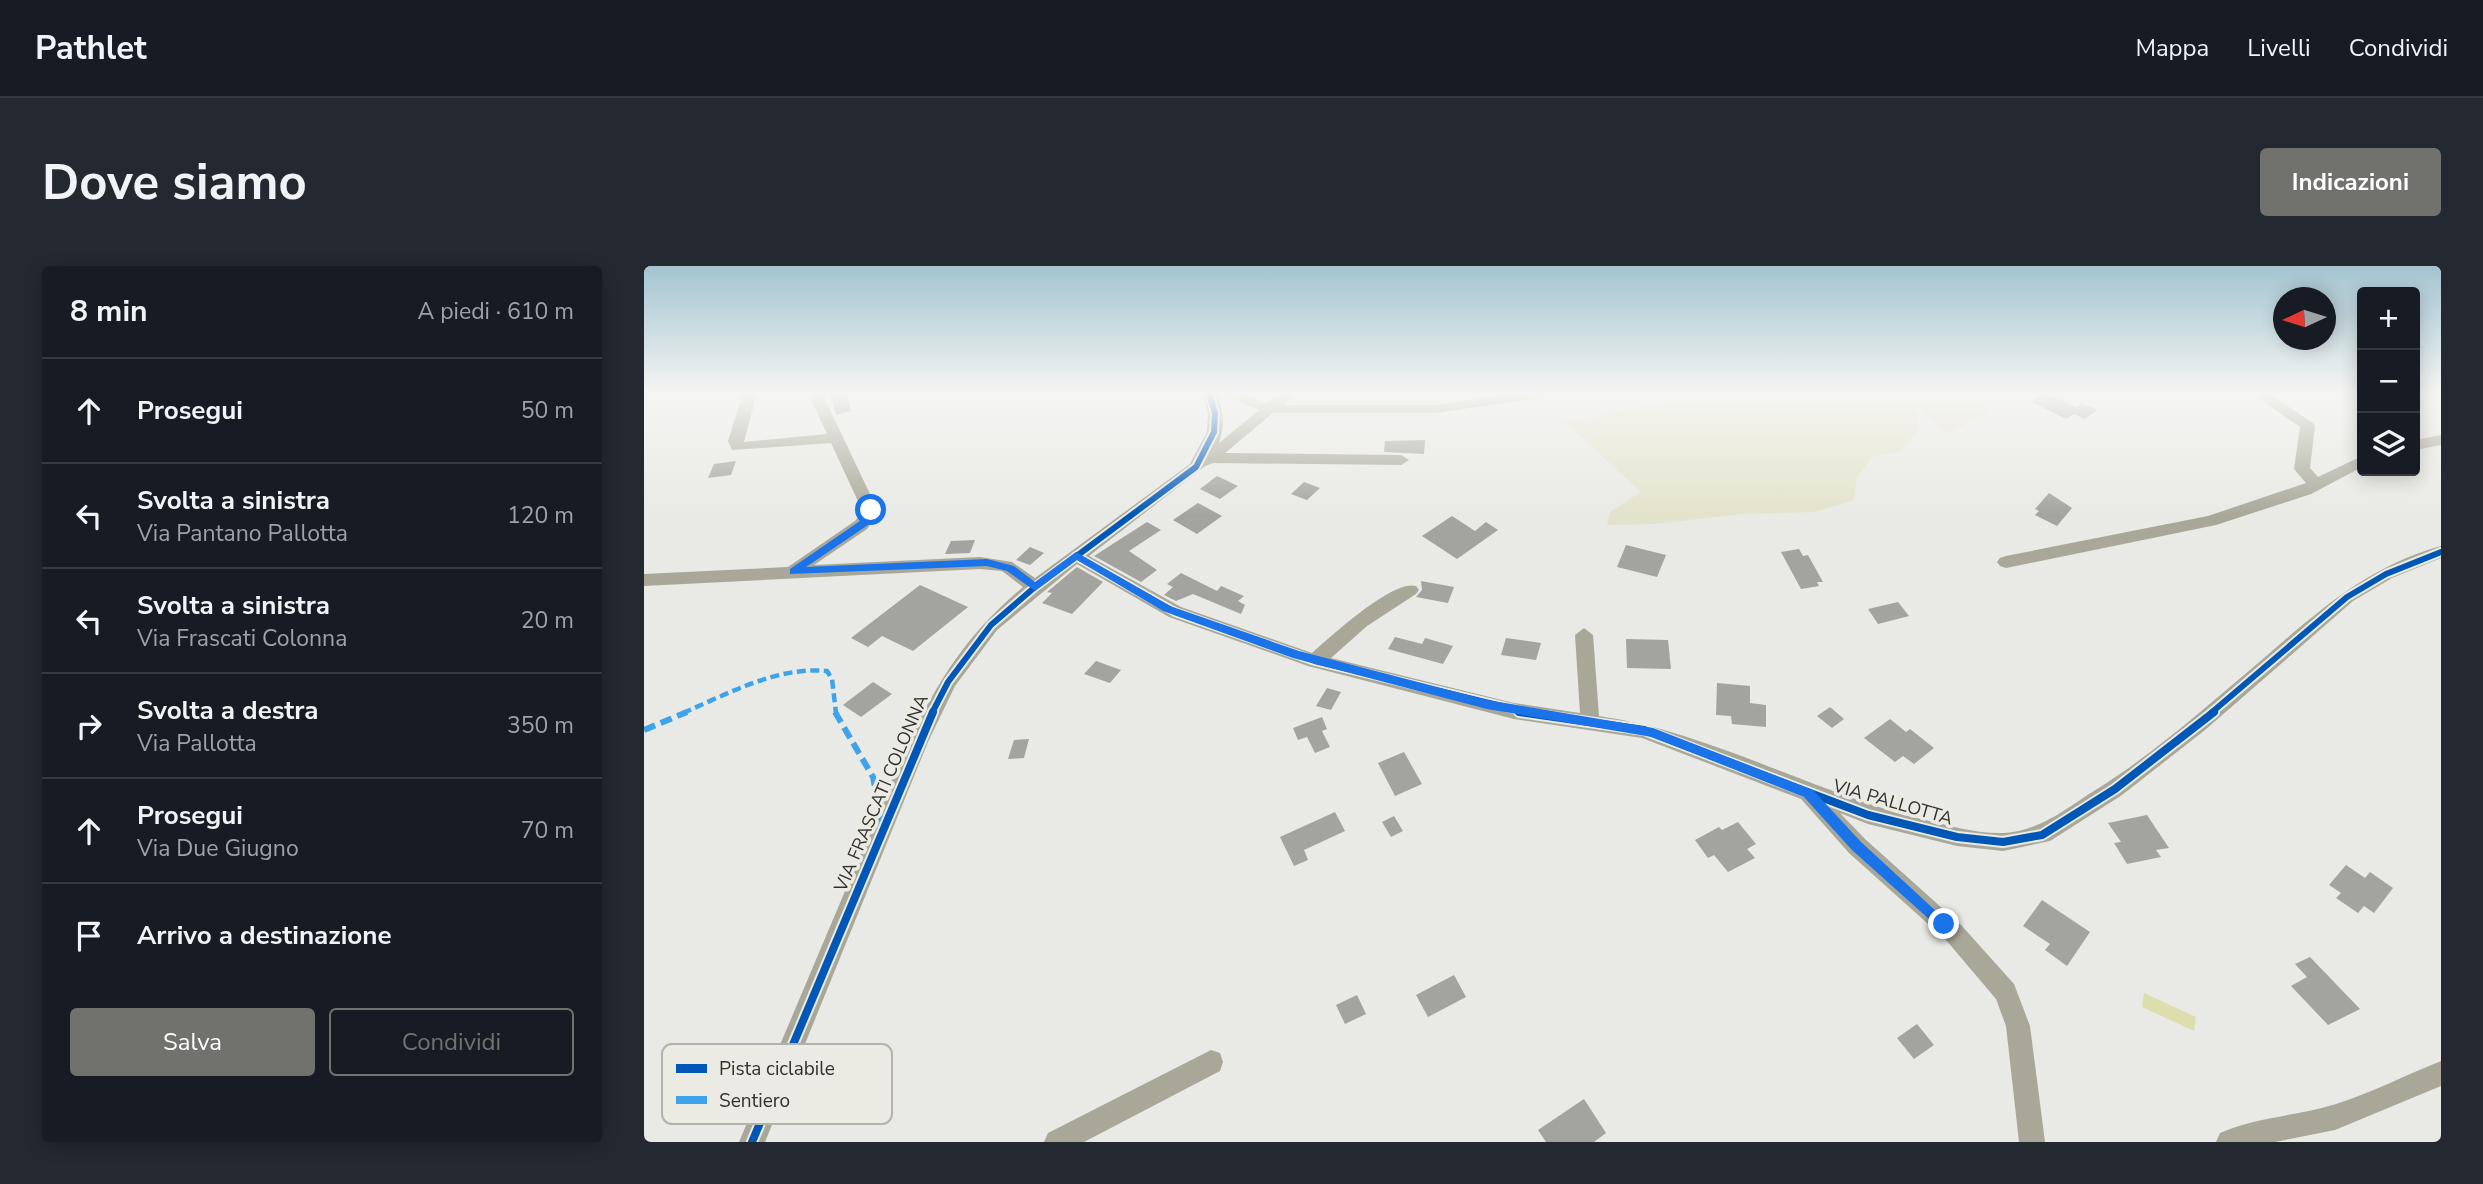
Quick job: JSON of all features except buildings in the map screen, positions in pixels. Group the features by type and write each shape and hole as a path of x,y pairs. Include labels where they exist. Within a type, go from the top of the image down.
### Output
{"street":[{"path":"793,571 861,525 871,513 834,434"},
{"name":"VIA FRASCATI COLONNA","path":"793,1044 935,704 980,637 1035,587 1184,479 1204,458 1214,434"},
{"path":"1184,479 1239,434"},
{"path":"2307,434 2302,472 2316,485"},
{"path":"2420,444 2441,440"},
{"path":"1211,457 1401,460"},
{"path":"2006,562 2199,524 2316,485 2357,464"},
{"name":"VIA PALLOTTA","path":"1076,556 1175,612 1315,661 1487,705 1590,720 1662,736 1881,819 1957,837 2010,842 2042,835 2115,789 2188,733 2347,597 2386,574 2441,552"},
{"path":"644,580 987,563 1010,568 1035,587"},
{"path":"1315,661 1360,621 1410,590"},
{"path":"1584,635 1590,720"},
{"path":"1808,793 1857,846 1954,933 2001,985 2018,1026 2032,1142"},
{"path":"1056,1142 1211,1062"},
{"path":"2229,1142 2265,1131 2335,1117 2441,1073"},
{"name":"VIA FRASCATI COLONNA","path":"752,1142 760,1124"}],"lane":[{"path":"738,434 737,446 836,438"}],"shaded area":[{"path":"1578,434 1916,434 1901,451 1872,457 1857,477 1854,500 1814,512 1741,514 1654,524 1607,525 1610,512 1641,492"},
{"path":"2144,993 2196,1017 2194,1031 2142,1007"}],"marked path":[{"path":"644,730 764,681 790,673 827,671 832,679 834,710 873,777 882,823"}],"cycle path":[{"path":"793,1044 918,742 948,682 991,625 1035,587 1196,467 1208,450 1214,434"},
{"path":"1076,556 1175,612 1315,661 1514,711 1644,730 1868,815 1957,837 2003,842 2042,835 2115,789 2198,725 2347,597 2386,574 2441,552"},
{"path":"752,1142 759,1124"}],"route":[{"path":"871,510 864,523 793,571 987,563 1010,568 1035,587 1076,556 1166,608 1297,655 1487,705 1635,728 1671,739 1808,793 1857,846 1944,924"}]}
